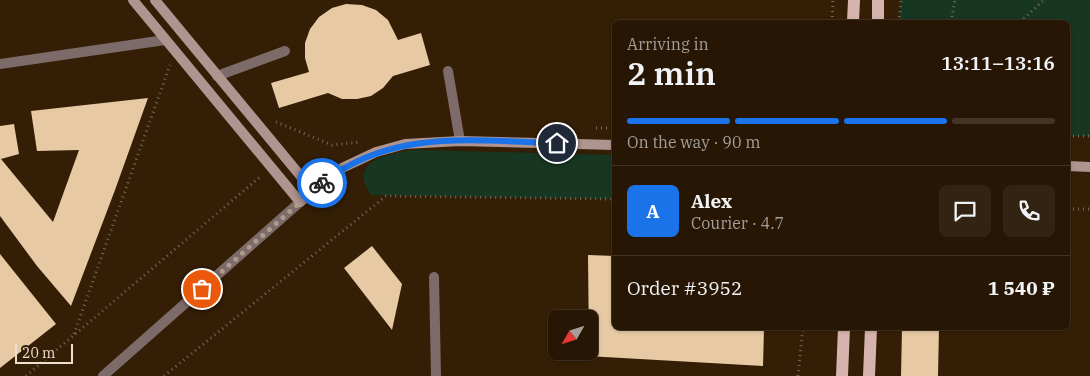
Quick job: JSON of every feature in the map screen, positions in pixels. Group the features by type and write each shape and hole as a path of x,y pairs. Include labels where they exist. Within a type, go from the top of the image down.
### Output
{"main road":[{"path":"133,0 300,202 342,168 376,152 405,144 460,141 612,145"},
{"path":"155,0 314,190"},
{"path":"853,20 854,0"},
{"path":"878,0 878,20"},
{"path":"1070,166 1090,167"},
{"path":"842,376 844,330"},
{"path":"870,376 871,330"}],"lane":[{"path":"0,64 165,40"},
{"path":"217,76 286,51"},
{"path":"448,71 460,141"},
{"path":"103,376 300,202"},
{"path":"434,277 436,376"}],"path":[{"path":"832,20 833,0"},
{"path":"899,20 900,0"},
{"path":"951,20 955,0"},
{"path":"1022,20 1044,0"},
{"path":"74,336 171,62 177,69"},
{"path":"1070,136 1090,136"},
{"path":"26,376 263,174 258,168"},
{"path":"164,376 386,196 612,199"},
{"path":"1070,209 1090,209"},
{"path":"798,376 803,330"}],"green space":[{"path":"901,0 1090,0 1090,136 1070,136 1070,20 899,20"},
{"path":"417,150 612,155 612,199 371,195 365,183 364,173 368,166 375,160 396,153"}],"building":[{"path":"346,4 362,5 376,10 388,20 398,40 421,33 430,65 393,76 383,88 371,96 357,99 342,99 328,93 279,108 271,83 309,72 305,58 305,43 310,29 319,17 332,8"},
{"path":"148,98 71,306 37,266 0,216 0,126 14,124 19,154 1,159 53,222 79,150 37,151 31,111"},
{"path":"372,246 402,284 392,330 344,268"},
{"path":"0,254 56,324 0,368"},
{"path":"588,255 612,256 612,330 764,330 763,366 598,357 598,310 589,310"},
{"path":"902,330 939,330 938,376 901,376"}],"way so far":[{"path":"202,289 322,183"}],"route":[{"path":"322,183 342,168 376,152 405,144 460,141 557,143"}]}
